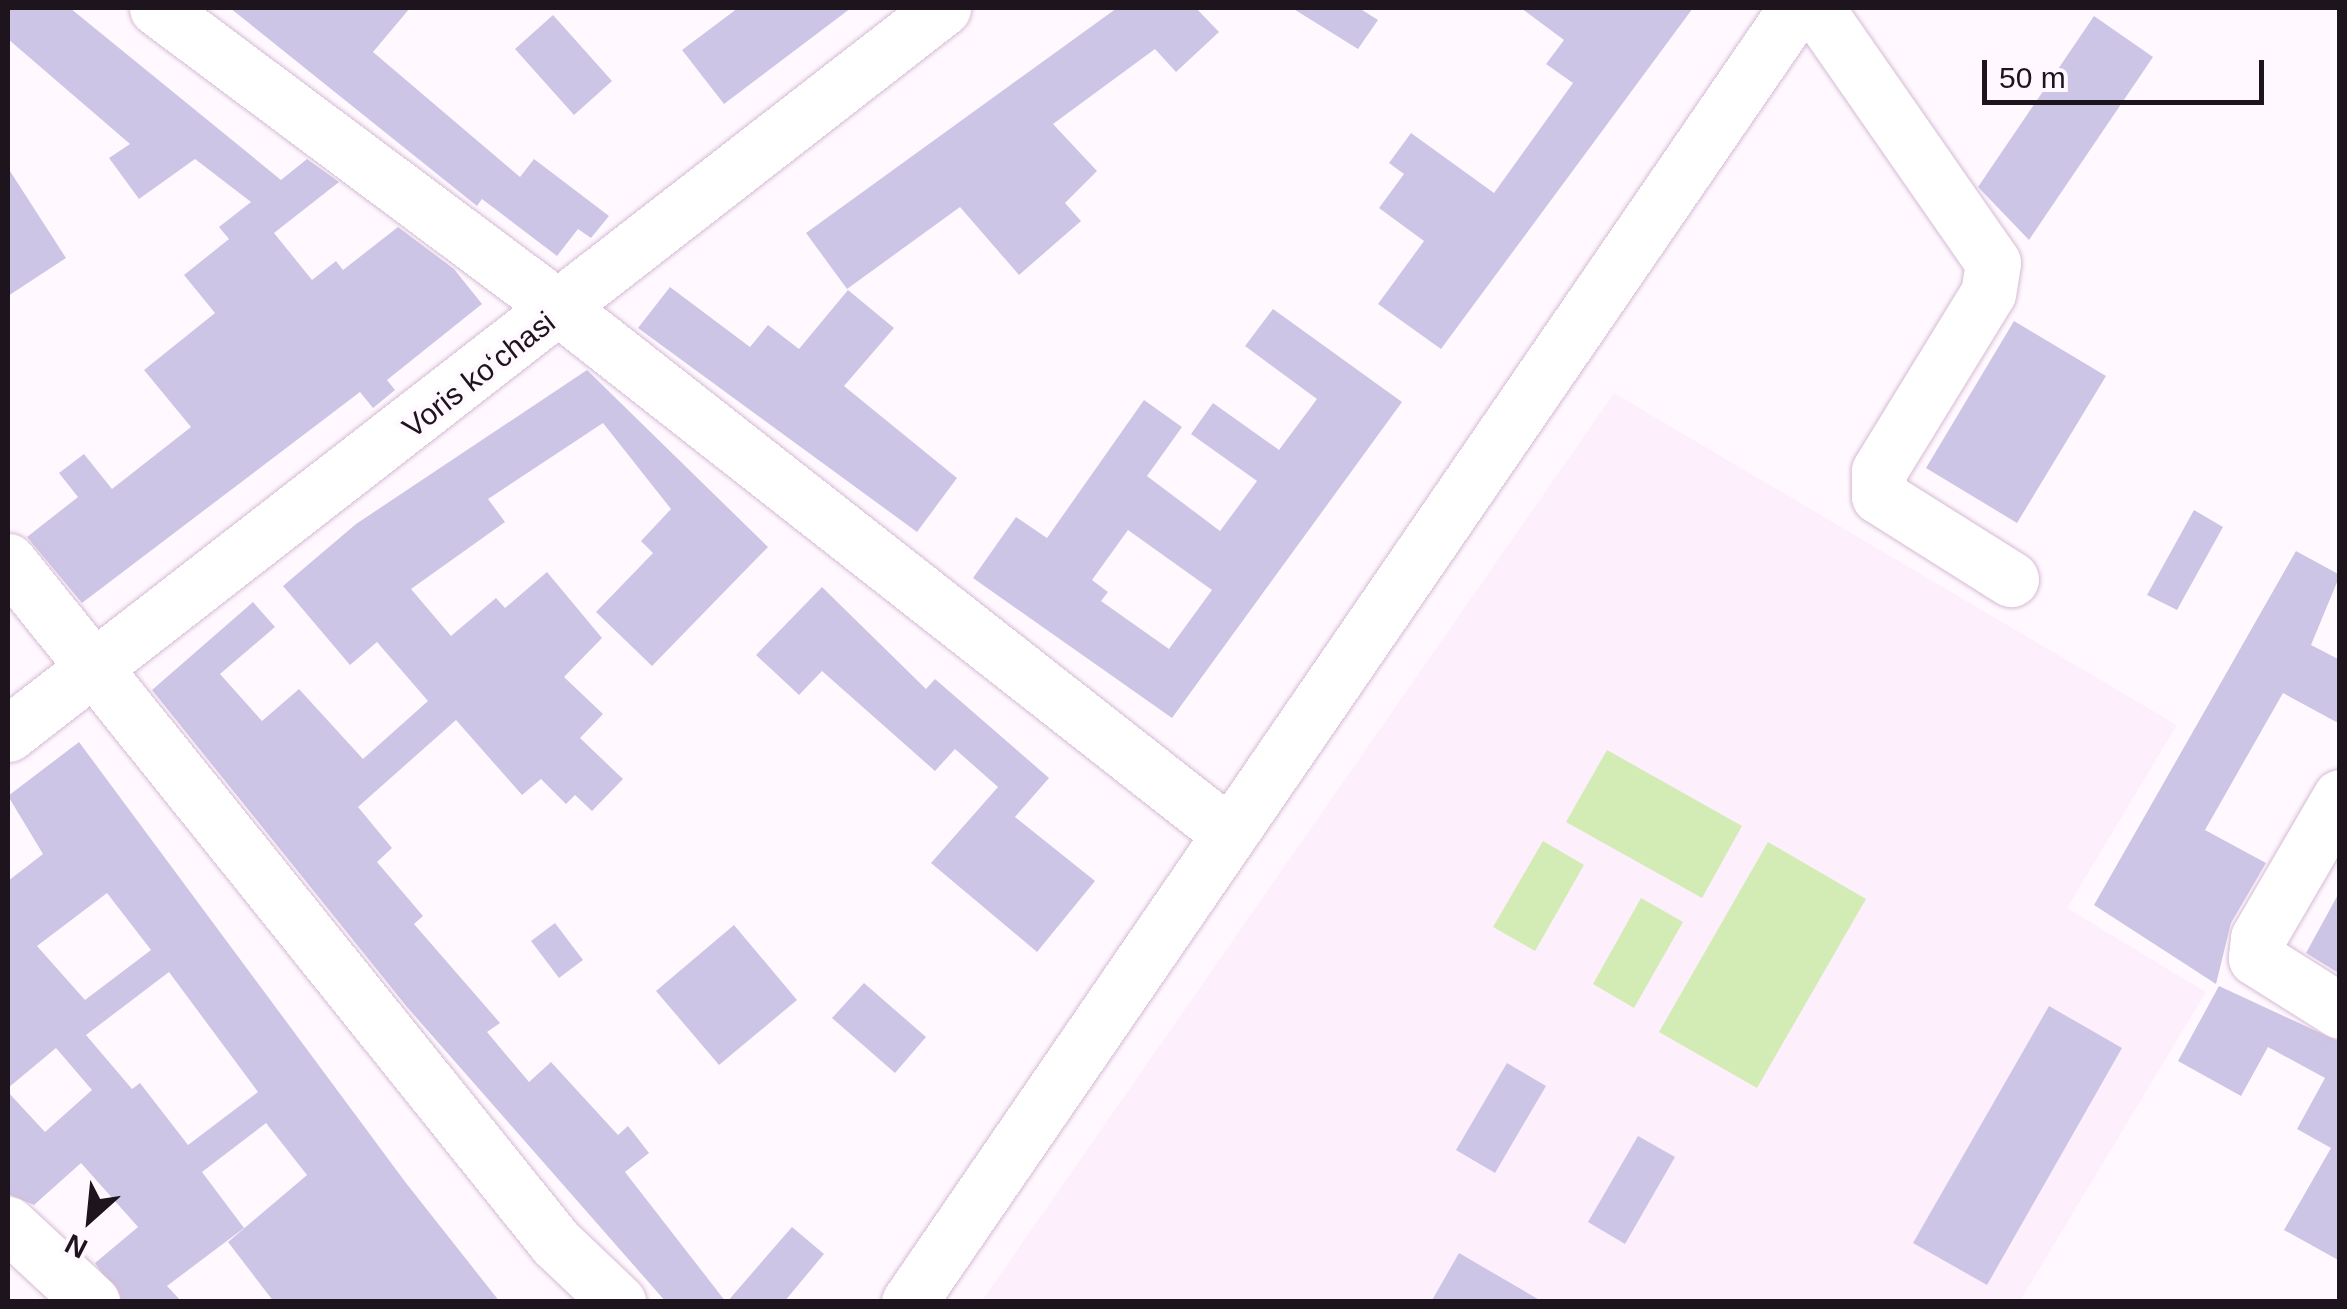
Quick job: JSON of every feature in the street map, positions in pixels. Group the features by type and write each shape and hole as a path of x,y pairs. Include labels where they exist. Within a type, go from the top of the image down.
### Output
{"street":[{"path":"157,8 563,310 1227,832"},
{"name":"Voris koʻchasi","path":"8,734 563,310 943,8"},
{"path":"910,1302 1227,832 1796,8"},
{"path":"1816,8 1993,263 1988,293 1879,471 1879,496 2012,579"},
{"path":"8,562 91,672 556,1244 618,1302"},
{"path":"2340,797 2258,938 2256,958 2340,1011"},
{"path":"8,1224 92,1302"}],"shaded area":[{"path":"1614,393 2177,725 2067,908 2206,992 2020,1301 981,1302"}],"green space":[{"path":"1607,750 1742,826 1702,898 1566,822"},
{"path":"1543,841 1584,865 1535,951 1493,927"},
{"path":"1768,842 1866,899 1757,1088 1659,1032"},
{"path":"1641,898 1683,922 1634,1008 1593,984"}],"building":[{"path":"8,8 70,8 281,180 307,159 339,182 274,233 312,280 336,261 343,270 398,227 454,269 482,304 387,380 395,390 373,408 360,392 82,603 27,537 78,497 59,473 84,454 112,489 191,427 144,370 215,313 184,275 229,239 219,227 251,202 195,159 139,199 109,158 130,144 8,39"},
{"path":"230,8 410,8 373,52 520,177 534,159 609,216 591,238 578,229 557,256 482,199 477,206"},
{"path":"738,8 851,8 724,104 682,50"},
{"path":"1117,8 1196,8 1219,32 1176,72 1155,49 1053,124 1097,171 1065,203 1081,221 1019,275 960,207 847,289 806,233"},
{"path":"1292,8 1359,8 1378,20 1358,49"},
{"path":"1521,8 1693,8 1441,349 1378,304 1424,241 1379,208 1404,174 1389,163 1411,133 1494,193 1573,83 1546,64 1564,40"},
{"path":"553,15 612,81 574,115 515,49"},
{"path":"2094,16 2153,57 2029,240 1978,187"},
{"path":"8,168 66,258 8,296"},
{"path":"670,287 750,347 768,325 799,349 848,290 894,328 844,386 957,478 917,532 638,328"},
{"path":"1273,309 1402,402 1172,718 973,578 1016,517 1047,538 1144,400 1182,427 1147,476 1220,531 1257,481 1191,434 1213,403 1279,450 1317,399 1245,346","holes":["1128,530 1212,590 1169,649 1101,601 1108,592 1092,580"]},
{"path":"2014,321 2106,376 2017,523 1926,468"},
{"path":"587,370 768,547 652,666 596,612 653,553 641,541 671,509 603,423 488,499 505,522 411,589 451,636 496,598 505,608 547,572 602,638 564,677 603,714 580,738 623,779 592,811 575,795 566,804 541,779 522,795 456,720 358,807 392,848 377,862 423,916 414,924 500,1023 487,1032 529,1082 551,1062 618,1135 628,1126 649,1153 625,1172 726,1302 666,1302 407,1007 152,690 253,602 275,627 220,674 262,721 299,689 363,759 428,701 377,642 350,665 283,586 356,524"},
{"path":"2194,510 2223,527 2177,610 2147,595"},
{"path":"2296,551 2340,575 2311,645 2340,660 2340,724 2283,693 2205,830 2266,863 2231,923 2216,984 2094,905"},
{"path":"822,587 926,689 935,679 1049,778 1015,817 1095,881 1037,952 931,863 998,787 955,749 935,771 822,671 799,695 756,655"},
{"path":"79,742 406,1183 500,1302 274,1302 228,1242 307,1175 266,1123 202,1172 244,1228 167,1286 182,1302 122,1302 95,1263 138,1227 81,1163 34,1205 8,1194 8,1092 45,1132 92,1090 56,1048 8,1088 8,881 43,854 8,796","holes":["107,893 151,950 85,1000 37,946","169,972 258,1092 188,1145 140,1083 132,1089 86,1035"]},
{"path":"2340,891 2340,974 2306,953"},
{"path":"555,923 583,960 559,978 531,941"},
{"path":"734,925 797,1000 719,1065 656,991"},
{"path":"864,983 926,1037 895,1073 832,1018"},
{"path":"2219,986 2340,1042 2340,1261 2284,1230 2331,1148 2297,1129 2325,1078 2268,1047 2241,1096 2178,1061"},
{"path":"2049,1006 2122,1048 1987,1285 1913,1243"},
{"path":"1507,1063 1546,1086 1495,1173 1456,1150"},
{"path":"1638,1136 1675,1157 1625,1244 1588,1222"},
{"path":"792,1227 824,1254 784,1302 727,1302"},
{"path":"1459,1253 1543,1302 1431,1302"}]}
